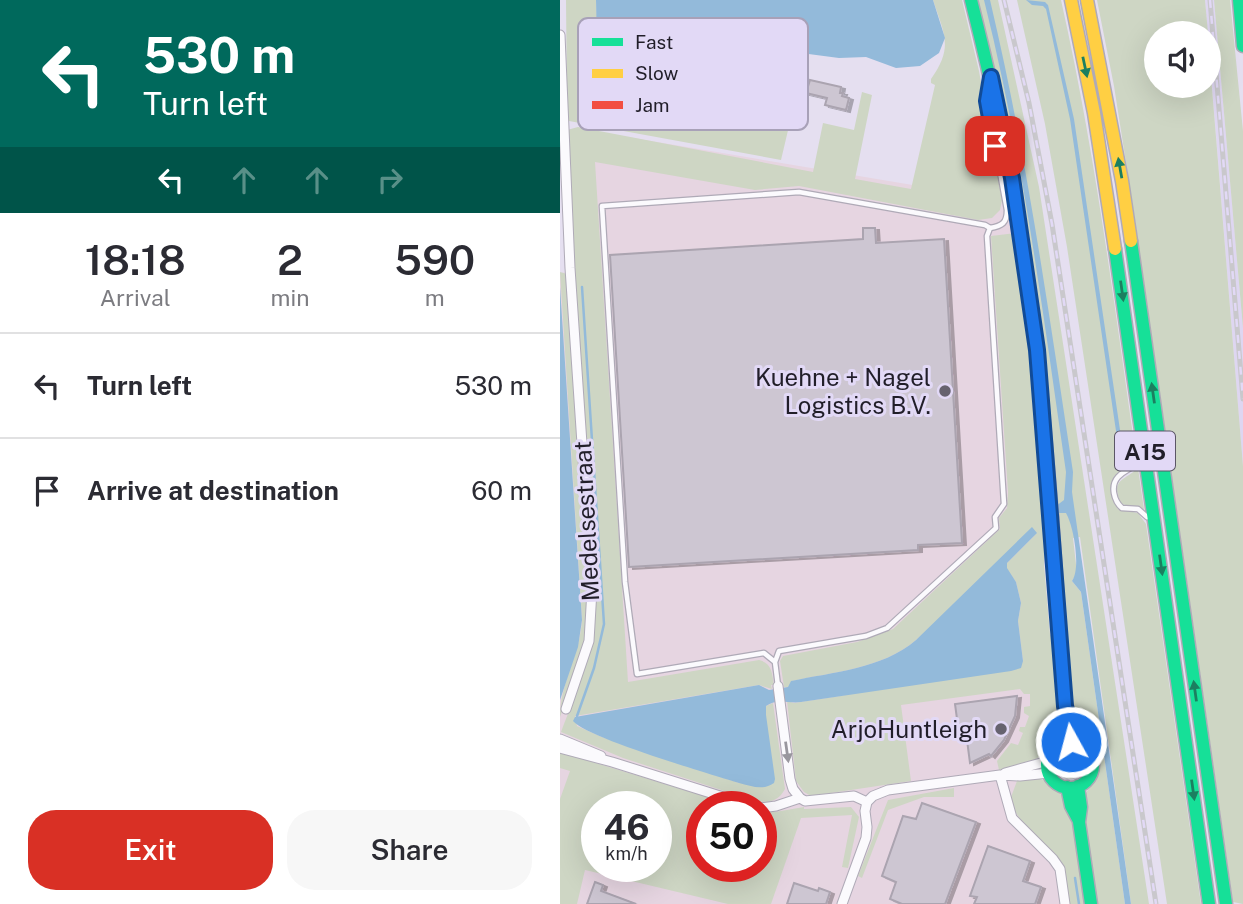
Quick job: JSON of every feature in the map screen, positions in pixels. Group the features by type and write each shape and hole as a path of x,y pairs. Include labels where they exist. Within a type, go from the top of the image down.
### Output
{"main road":[{"path":"971,0 991,77 1012,178 1037,350 1065,706 1061,722 1068,743"},
{"name":"A15","path":"1071,0 1103,162 1209,904"},
{"name":"A15","path":"1087,0 1122,181 1226,904"},
{"path":"1239,0 1243,46"},
{"path":"1068,743 1087,749 1093,762 1089,777 1073,786 1056,782 1049,767 1053,750 1068,743"},
{"path":"1073,786 1081,807 1079,822 1091,904"}],"street":[{"name":"Medelsestraat","path":"560,34 565,269 592,590 589,642 566,709"},
{"path":"778,686 793,789 805,801 854,796 867,802"},
{"path":"560,738 587,748 612,762"},
{"path":"560,748 704,791"},
{"path":"842,904 866,838 865,811 867,802 873,796 888,790 1049,767"},
{"path":"1000,775 1012,818 1054,859 1060,869 1065,904"},
{"path":"777,806 800,798"}],"lane":[{"path":"775,662 764,653 637,674 625,582 602,206 799,192 990,228 1003,224 1007,210 987,101 991,77"},
{"path":"778,686 775,662 779,651 866,636 887,628 996,528 995,517 1004,504 987,236 990,228"},
{"path":"1143,440 1136,464 1116,481 1115,497 1122,508 1142,511 1157,536"}],"shaded area":[{"path":"1205,0 1214,0 1216,21 1207,21"},
{"path":"1221,79 1243,328 1243,466 1213,98 1221,98"},
{"path":"574,128 1002,200 1016,233 1044,637 1029,736 1019,762 1025,782 1057,832 1078,904 560,904 560,273 581,271"}],"green space":[{"path":"566,0 596,0 597,18 578,18 578,123 569,121"},
{"path":"933,0 962,0 979,71 1002,200 1000,210 992,218 978,220 799,186 755,190 595,162 628,682 759,660 769,666 774,685 771,685 772,689 759,685 575,716 577,726 739,783 766,715 766,706 773,703 785,789 777,798 777,791 724,791 623,758 561,732 587,659 595,613 567,130 578,127 578,130 594,130 813,172 823,123 854,130 862,92 872,95 855,179 911,189 935,85 931,83 931,79 943,58 945,40"},
{"path":"977,0 998,0 1039,187 1149,904 1131,904 1080,537 1073,538 1077,573 1072,581 1081,592 1125,904 1097,904 1083,801 1097,776 1099,765 1096,752 1075,726 1048,406"},
{"path":"1017,0 1061,0 1073,57 1103,227 1136,456 1133,465 1114,478 1111,487 1118,509 1138,513 1146,524 1201,904 1167,904 1067,247 1045,124"},
{"path":"1097,0 1205,0 1207,21 1144,21 1144,98 1213,98 1243,466 1243,904 1233,902 1114,86"},
{"path":"1214,0 1230,0 1243,131 1243,328 1221,79 1221,21 1216,21"},
{"path":"618,130 788,130 781,160"},
{"path":"1016,233 1036,397 1047,525 1044,564 1050,634 1056,644 1059,727 1056,738 1051,747 1037,758 999,770 997,761 1011,743 1018,745 1023,733 1019,731 1020,727 1025,727 1029,716 1024,713 1024,707 1030,706 1030,694 1024,694 1020,689 901,705 911,781 811,796 804,792 796,781 787,701 794,703 840,696 1023,661 1018,621 1021,603 1016,582 1006,568 1007,563 1037,533 903,650 857,668 792,681 789,687 784,687 780,661 783,656 857,642 893,629 1000,529 999,518 1007,508 1008,492 991,236"},
{"path":"560,272 567,274 589,594 588,628 560,717 563,692 578,645 582,620"},
{"path":"1138,468 1144,509 1121,504 1117,490 1120,481"},
{"path":"1070,749 1081,753 1085,764 1081,775 1070,779 1059,775 1055,764 1059,753"},
{"path":"560,752 688,791 686,882 777,882 777,812 804,807 851,807 859,817 848,868 842,867 852,815 801,818 771,904 728,904 635,882 672,882 672,791 581,791 582,882 577,904 560,904 560,799 570,771 560,768"},
{"path":"1031,778 1051,783 1063,797 1077,843 1086,904 1069,904 1063,864 1012,807 1011,797 1017,781"},
{"path":"954,788 954,797 924,797 888,810 862,878 858,876 888,800"}],"water":[{"path":"596,0 933,0 945,38 939,53 920,66 896,68 866,57 839,58 808,54 808,18 596,18"},
{"path":"984,0 990,0 1036,235 1073,472 1072,492 1131,904 1125,904 1081,592 1072,581 1076,567 1074,537 1066,513 1057,513 1056,506 1064,500 1066,472 1021,176"},
{"path":"1026,0 1045,2 1048,5 1074,119 1124,457 1120,458 1070,119 1046,9"},
{"path":"560,287 582,620 578,647 560,700"},
{"path":"1032,527 1037,533 1007,563 1007,568 1016,582 1021,603 1018,621 1023,661 1021,668 801,702 770,704 766,706 766,715 775,779 770,785 748,785 677,764 601,737 573,721 575,717 759,685 769,690 788,687 791,681 856,668 888,657 916,640"}],"building":[{"path":"810,80 841,87 842,96 849,98 846,110 825,105 827,98 808,93"},
{"path":"863,228 875,228 876,243 944,239 962,543 918,545 918,550 629,567 610,255 863,239"},
{"path":"1017,696 1015,716 1004,740 991,756 989,754 970,763 967,740 960,741 955,704"},
{"path":"922,803 976,822 945,904 902,904 890,899 896,882 882,876 903,816 916,819"},
{"path":"988,846 1030,861 1023,881 1041,887 1035,904 974,904 977,897 970,896"},
{"path":"595,882 603,885 601,891 636,904 587,904"},
{"path":"794,883 830,892 826,904 787,904"}],"waterway":[{"path":"577,716 594,668 604,624 582,287"},
{"path":"1075,878 1079,904"}],"railway":[{"path":"1004,0 1029,103 1052,224 1156,904"},
{"path":"1210,0 1243,399"}],"traffic: fast":[{"path":"971,0 1020,229 1030,294 1052,517"},
{"path":"1239,0 1243,46"},
{"path":"1131,241 1226,904"},
{"path":"1115,249 1209,904"},
{"path":"1062,743 1061,722 1065,706"},
{"path":"1070,742 1086,749 1093,765 1086,781 1070,788 1054,781 1047,765 1054,749 1070,742"},
{"path":"1078,786 1081,807 1079,822 1091,904"},
{"path":"1067,787 1071,806 1079,821"}],"traffic: slow":[{"path":"1071,0 1094,113 1115,249"},
{"path":"1087,0 1131,241"}],"traffic: jam":[{"path":"1052,517 1065,706 1074,742"}],"place":[{"name":"Kuehne + Nagel Logistics B.V.","path":"945,391"},
{"name":"ArjoHuntleigh","path":"1001,729"}],"route":[{"path":"995,146 987,101 991,77 1012,178 1037,350 1065,706 1074,742 1071,742"}]}
